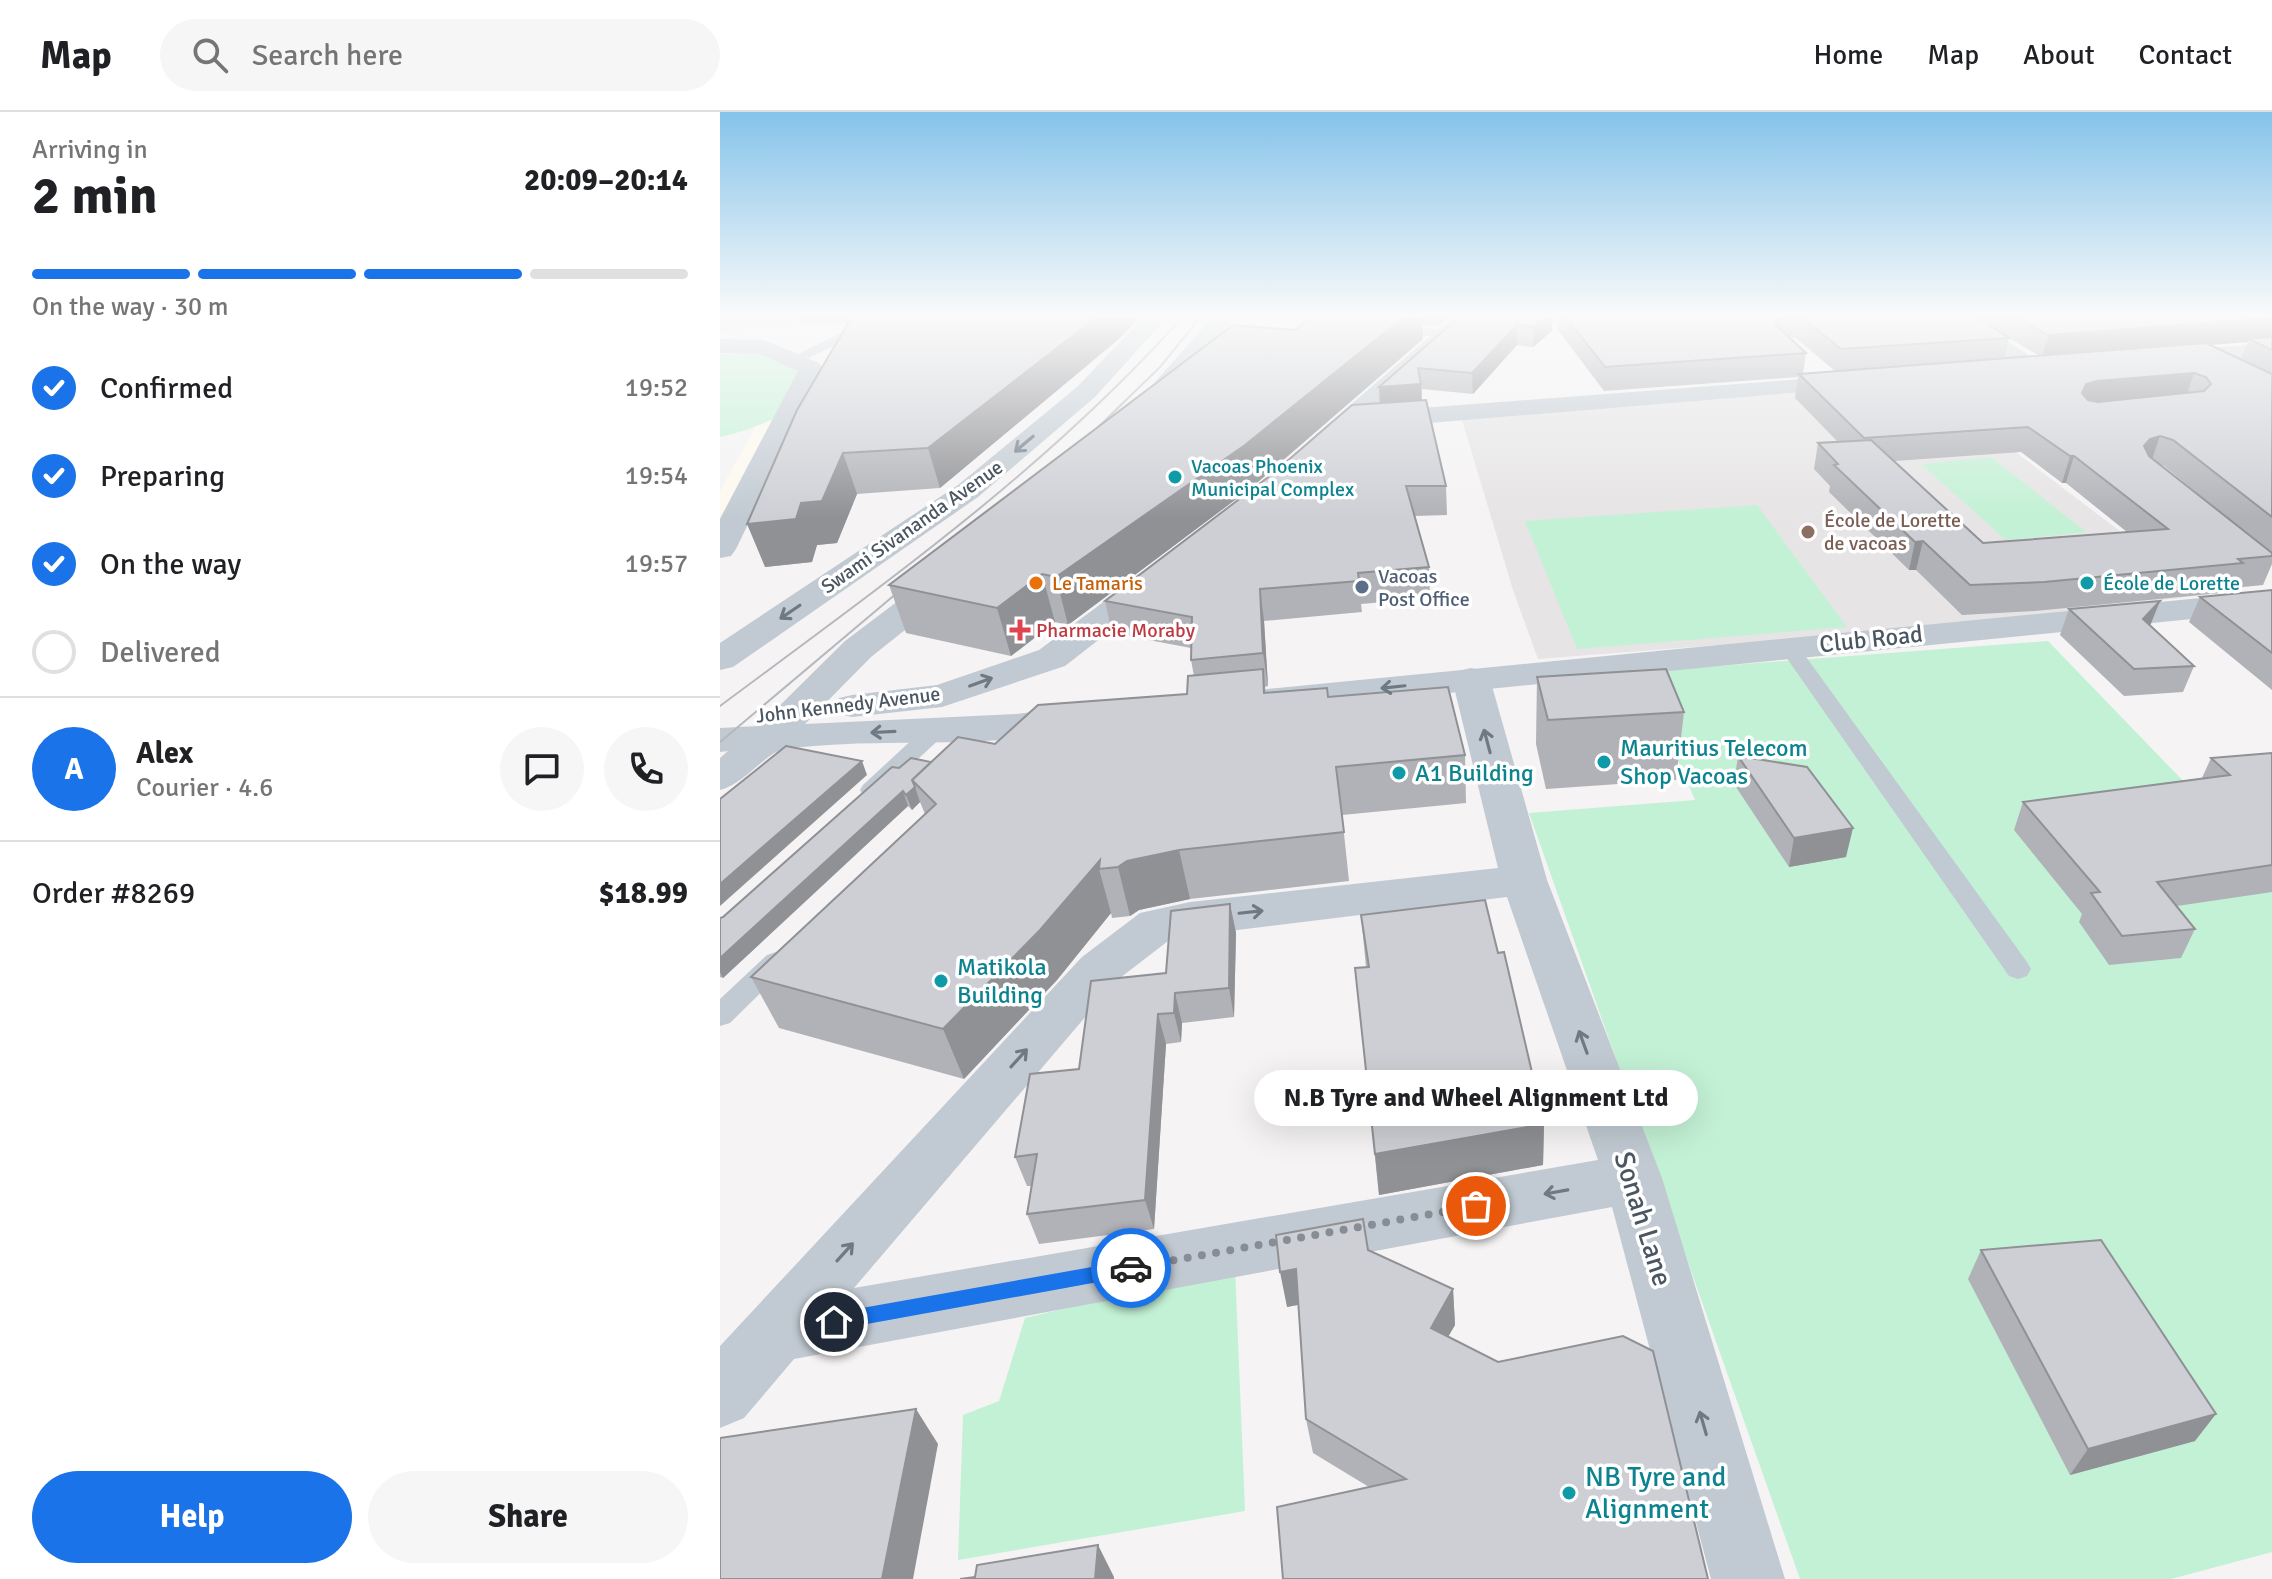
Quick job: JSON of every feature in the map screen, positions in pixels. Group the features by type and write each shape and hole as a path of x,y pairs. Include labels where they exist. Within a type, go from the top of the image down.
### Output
{"street":[{"path":"720,549 804,381"},
{"name":"Swami Sivananda Avenue","path":"720,659 968,491 1096,381"},
{"path":"1127,428 1168,381"},
{"path":"1299,464 1395,381"},
{"path":"1346,422 1669,386 1860,381"},
{"path":"720,778 782,725 858,649 972,561"},
{"name":"John Kennedy Avenue","path":"720,719 782,725 942,696 1052,658 1176,562"},
{"name":"Club Road","path":"1237,703 2272,601"},
{"path":"858,649 855,672 870,689 908,701"},
{"path":"720,740 782,725 937,729 1006,736 1112,715 1078,706 1065,697 1055,686 1052,658"},
{"name":"Sonah Lane","path":"1471,679 1524,880 1633,1178 1748,1579"},
{"path":"720,1395 1099,969 1157,925 1190,918 1524,880"},
{"path":"772,1333 1633,1178"}],"lane":[{"path":"1789,647 2018,969"},
{"path":"850,809 937,729"},
{"path":"720,1016 794,945"}],"shaded area":[{"name":"École de Lorette de vacoas","path":"1929,381 1976,422 2204,595 1888,632 1538,659 1513,590 1462,420"},
{"path":"782,401 720,517 720,491 769,402"}],"green space":[{"path":"720,381 840,381 785,414 720,437"},
{"path":"1991,457 2086,532 2006,540 1921,464"},
{"path":"1757,505 1847,627 1577,649 1525,521"},
{"path":"2048,641 2272,873 2272,1552 2171,1579 1800,1579 1529,813 1695,800 1640,672"},
{"path":"1235,1268 1245,1511 958,1560 963,1415 999,1401 1025,1318"}],"building":[{"path":"814,381 1014,381 928,448 843,453 822,501 801,503 796,519 747,524 797,410"},
{"path":"1158,381 1324,381 1245,445 1056,577 1042,574 997,608 889,585"},
{"path":"1385,381 1421,381 1421,384 1379,387"},
{"path":"1807,381 2095,381 2086,384 2082,393 2088,400 2098,402 2204,391 2211,384 2209,381 2272,381 2272,517 2173,440 2160,436 2150,439 2144,446 2149,456 2272,556 2238,559 2243,563 2044,582 1970,585 1923,541 1915,542 1834,465 1838,464 1818,443 1871,440 1983,543 2168,529 2074,456 2028,427 1864,438"},
{"path":"1426,400 1446,486 1406,486 1429,567 1358,573 1359,581 1260,589 1263,653 1191,660 1192,617 1105,601 1271,475 1352,405"},
{"path":"2272,590 2272,653 2200,597"},
{"path":"2160,601 2143,619 2194,666 2134,669 2069,609"},
{"path":"1263,669 1264,693 1327,688 1328,697 1448,687 1465,755 1336,767 1344,832 1179,850 1127,861 1118,867 1099,869 1100,860 1040,930 943,1029 751,977 936,804 912,780 958,737 995,744 1038,705 1187,694 1188,676"},
{"path":"1666,669 1684,712 1548,720 1537,677"},
{"path":"786,746 862,761 720,884 720,799"},
{"path":"2272,753 2272,865 2157,882 2195,929 2122,936 2091,893 2100,892 2023,802 2230,775 2211,758"},
{"path":"1738,756 1807,767 1853,828 1794,838"},
{"path":"911,758 931,762 912,780 915,787 906,795 903,791 720,958 720,918 892,767 899,768"},
{"path":"1485,900 1498,953 1504,952 1544,1124 1375,1154 1355,968 1369,967 1361,915"},
{"path":"1230,904 1229,988 1175,993 1174,1013 1158,1014 1145,1200 1027,1214 1037,1154 1015,1157 1030,1074 1079,1069 1091,981 1166,973 1171,911"},
{"path":"1363,1219 1368,1250 1453,1289 1431,1328 1498,1362 1623,1336 1653,1351 1708,1579 1283,1579 1277,1507 1406,1479 1306,1419 1296,1269 1280,1272 1276,1235"},
{"path":"2101,1240 2216,1414 2088,1449 1981,1250"},
{"path":"916,1409 882,1579 720,1579 720,1438"},
{"path":"1098,1545 1095,1579 960,1579 975,1577 977,1565"}],"tram line":[{"path":"720,706 964,522 1121,381"},
{"path":"1087,438 1145,381"},
{"path":"720,742 910,582"}],"way so far":[{"path":"1131,1268 1476,1206"}],"place":[{"name":"Vacoas Phoenix Municipal Complex","path":"1175,477"},
{"name":"École de Lorette de vacoas","path":"1808,532"},
{"name":"Le Tamaris","path":"1036,583"},
{"name":"École de Lorette","path":"2087,583"},
{"name":"Vacoas Post Office","path":"1362,587"},
{"name":"Pharmacie Moraby","path":"1020,630"},
{"name":"Mauritius Telecom Shop Vacoas","path":"1604,762"},
{"name":"A1 Building","path":"1399,773"},
{"name":"Matikola Building","path":"941,981"},
{"name":"N.B Tyre and Wheel Alignment Ltd","path":"1476,1206"},
{"name":"NB Tyre and Alignment","path":"1569,1493"}],"route":[{"path":"834,1322 1131,1268"}]}
